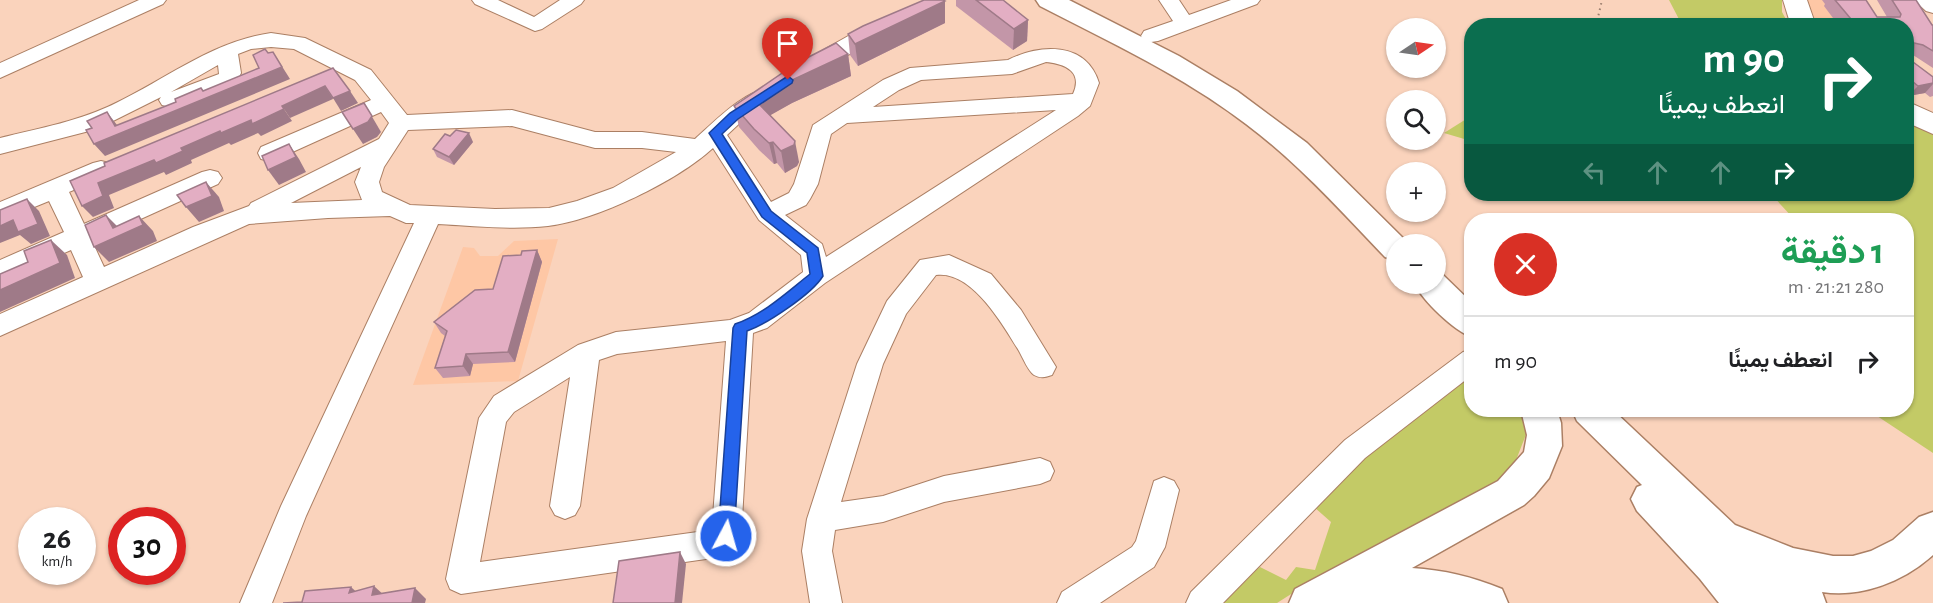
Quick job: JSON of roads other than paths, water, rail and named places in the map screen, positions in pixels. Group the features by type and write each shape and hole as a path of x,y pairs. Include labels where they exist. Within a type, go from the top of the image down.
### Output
{"highway":[{"path":"1049,0 1203,84 1263,124 1310,163 1386,239"},
{"path":"1082,0 1250,91 1285,115 1411,234"},
{"path":"1446,268 1464,286"},
{"path":"1441,294 1464,316"},
{"path":"1324,595 1511,493 1542,458 1544,437 1540,417"},
{"path":"1565,417 1679,528 1744,603"},
{"path":"1597,417 1723,539 1779,603"},
{"path":"1723,539 1785,563 1838,578 1881,568 1900,558 1933,530"},
{"path":"1723,539 1806,603"},
{"path":"1324,595 1373,585 1416,588 1454,594 1488,603"}],"main road":[{"path":"1796,0 1802,18"},
{"path":"1914,114 1933,125"}],"street":[{"path":"0,71 156,0"},
{"path":"488,1 535,25 574,0"},
{"path":"1169,0 1184,23"},
{"path":"1151,36 1250,0"},
{"path":"1924,0 1933,7"},
{"path":"396,133 373,166 367,182 372,197 389,208 406,214 495,218 549,217 582,209 621,194 708,140 734,116 788,80 856,40 898,24"},
{"path":"0,146 89,124 125,108 227,51 248,43 280,41 298,43 363,75 385,102 396,133"},
{"path":"740,328 728,523 726,536 720,543 461,579 494,418 504,404 587,353 616,343 740,328 758,321 816,276 1082,101 1088,91 1088,80 1080,66 1072,59 1059,54 1023,59 1012,67 917,74 891,85 821,130 806,184 798,199 767,214"},
{"path":"323,75 345,66"},
{"path":"843,116 1082,101"},
{"path":"269,153 385,102"},
{"path":"0,326 202,232 246,215 396,133 512,118 595,140 708,140"},
{"path":"708,140 767,214 813,251 816,276"},
{"path":"0,212 120,161"},
{"path":"0,271 210,178"},
{"path":"56,189 98,281"},
{"path":"246,215 328,208 389,208"},
{"path":"256,603 291,516 430,215"},
{"path":"826,603 817,552 822,519 870,364 896,308 929,267 949,264 982,281 1012,317 1043,367"},
{"path":"565,506 587,353"},
{"path":"1202,603 1355,449 1464,366"},
{"path":"822,519 883,509 944,489 1040,471"},
{"path":"1073,603 1143,557 1150,547 1164,490"}]}
